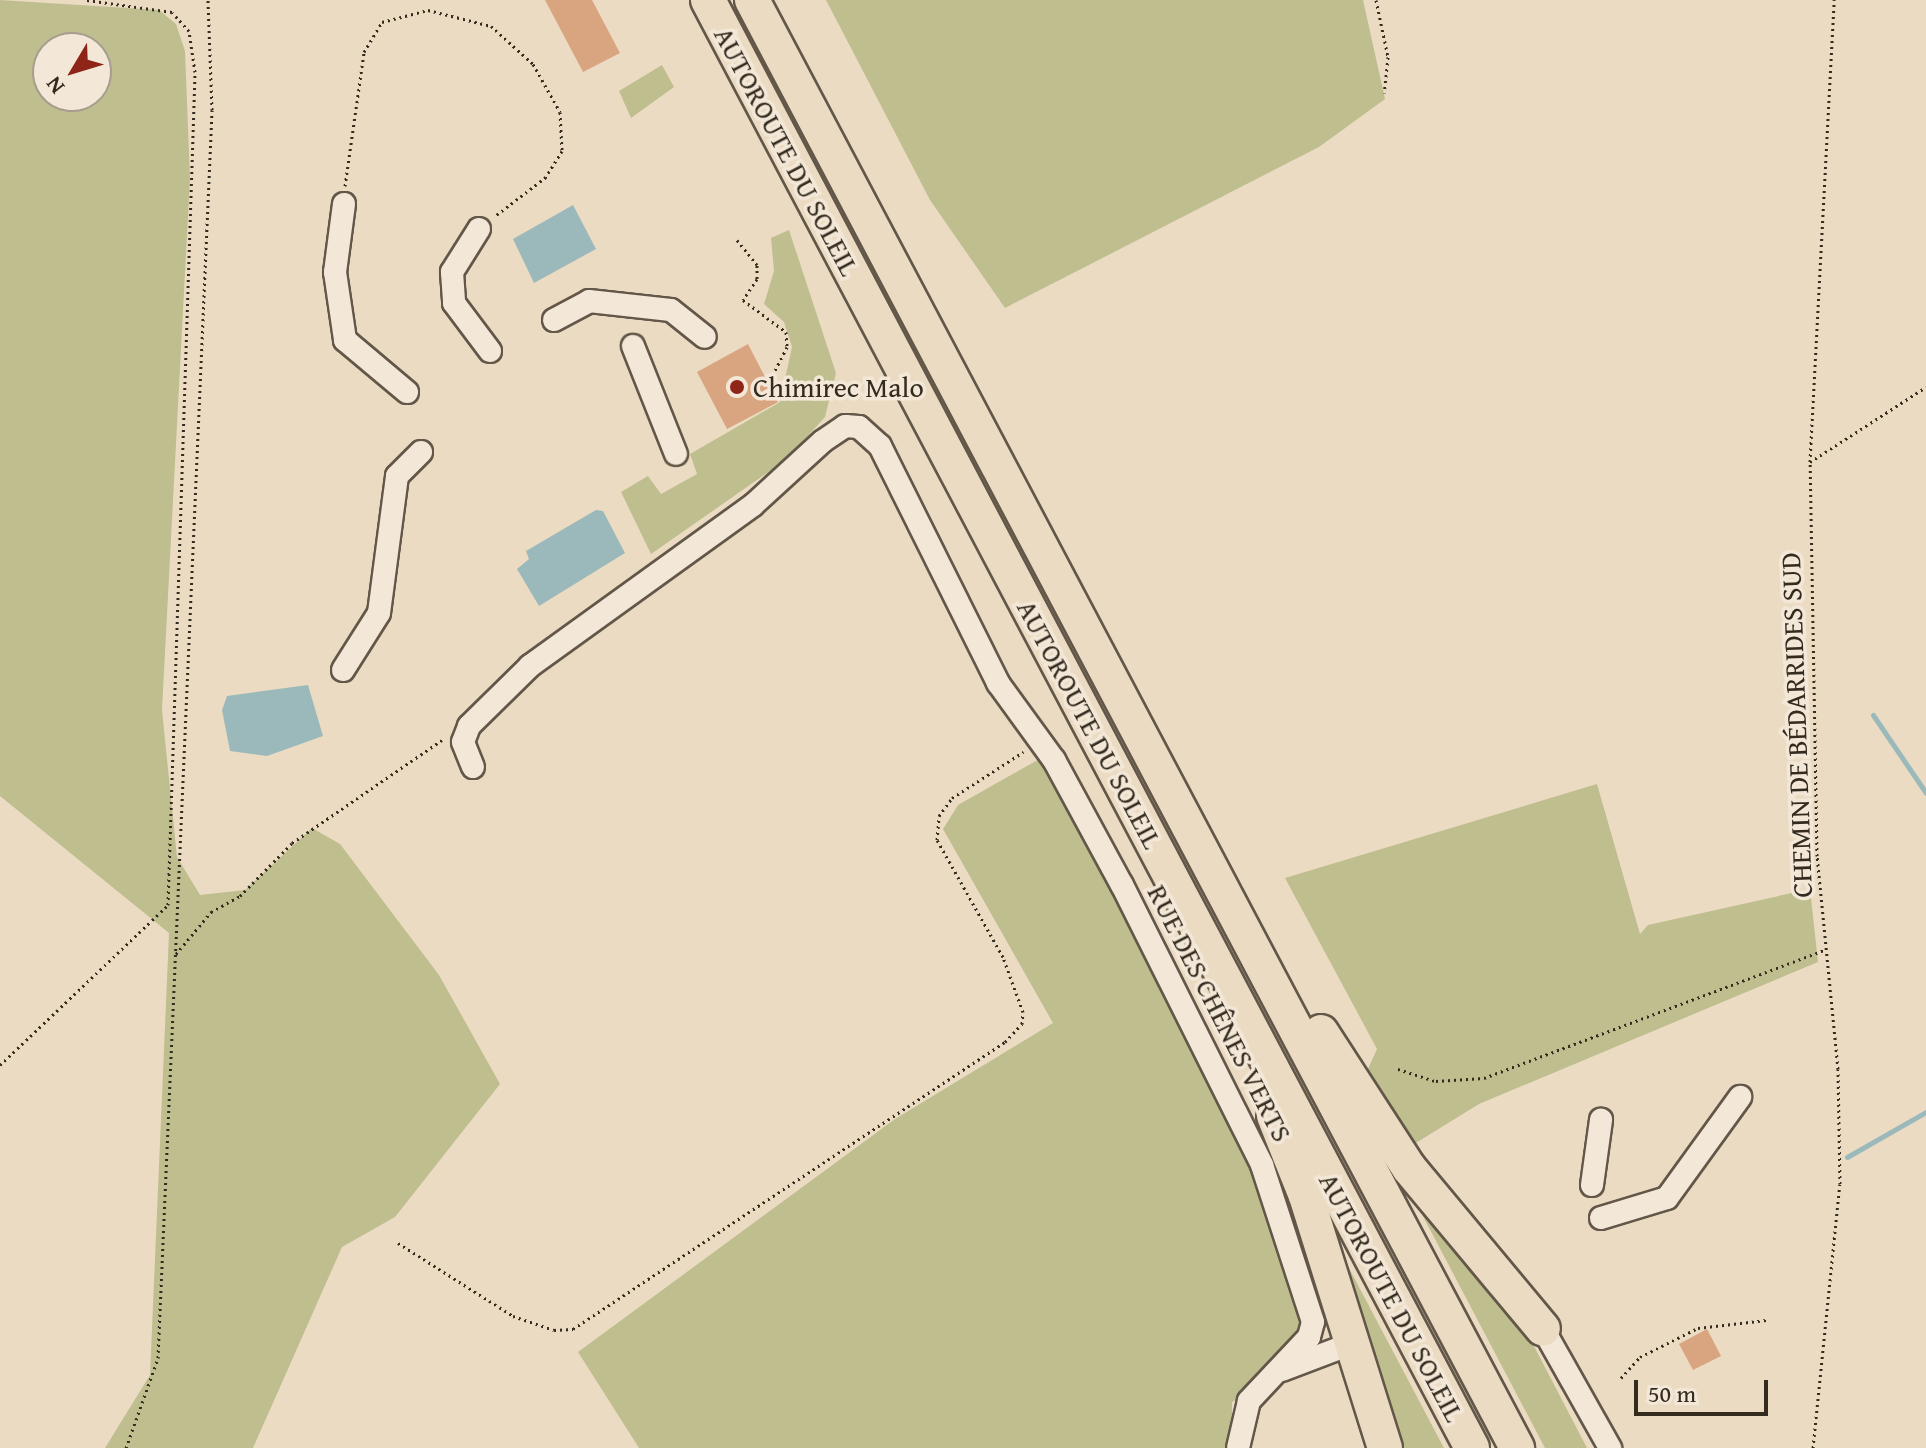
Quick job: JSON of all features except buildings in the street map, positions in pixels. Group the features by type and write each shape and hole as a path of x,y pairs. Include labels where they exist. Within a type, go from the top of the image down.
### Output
{"highway":[{"name":"AUTOROUTE DU SOLEIL","path":"708,0 1472,1448"},
{"name":"AUTOROUTE DU SOLEIL","path":"752,0 1517,1448"},
{"path":"1234,913 1302,1003 1409,1168 1543,1329"},
{"path":"1198,930 1306,1196 1385,1448"}],"street":[{"path":"344,204 335,272 345,340 407,392"},
{"path":"479,229 452,272 454,303 490,351"},
{"path":"554,320 589,301 671,310 705,337"},
{"path":"633,346 676,454"},
{"name":"RUE DES CHÊNES VERTS","path":"469,726 530,666 609,606 752,506 823,441 845,426 859,427 880,446 933,563 1034,741 1054,760 1122,885 1262,1165 1313,1322 1281,1371 1249,1401 1238,1448"},
{"path":"343,670 379,613 397,476 421,452"},
{"path":"469,726 463,742 473,767"},
{"path":"1601,1218 1667,1198 1740,1097"},
{"path":"1592,1185 1601,1120"},
{"path":"1543,1329 1610,1448"},
{"path":"1281,1371 1353,1343"}],"path":[{"path":"0,1065 168,905 195,72 189,31 172,12 87,0"},
{"path":"126,1448 158,1358 212,110 208,0"},
{"path":"1376,0 1388,57 1384,93"},
{"name":"CHEMIN DE BÉDARRIDES SUD","path":"1813,1448 1840,1184 1838,1069 1817,856 1810,462 1834,0"},
{"path":"344,204 364,52 382,22 428,10 491,26 533,64 560,112 562,151 546,177 479,229"},
{"path":"737,240 757,265 757,279 743,300 786,332 787,347 772,376"},
{"path":"1810,462 1926,387"},
{"path":"174,957 189,934 240,896 292,843 469,726"},
{"path":"398,1243 513,1316 554,1330 573,1329 1005,1042 1022,1024 1023,1012 1003,957 937,840 939,816 952,798 1034,741"},
{"path":"1398,1069 1436,1081 1484,1078 1825,950"},
{"path":"1621,1378 1640,1357 1698,1328 1767,1320"}],"shaded area":[{"path":"0,0 159,10 176,24 185,51 190,178 162,710 177,857 200,895 245,890 312,828 340,844 439,975 500,1084 395,1217 342,1247 253,1448 105,1448 150,1375 169,933 0,796"},
{"path":"826,0 1363,0 1385,99 1319,147 1005,308 930,200"},
{"path":"662,65 674,87 631,118 619,91"},
{"path":"789,230 836,373 825,417 787,459 651,554 621,492 648,476 661,494 697,474 690,454 780,402 792,347 784,322 764,304 774,271 771,238"},
{"path":"1043,757 1259,1168 1315,1336 1286,1374 1232,1402 1232,1434 1225,1448 639,1448 578,1352 895,1119 1053,1023 943,829 958,805"},
{"path":"1597,784 1640,934 1648,925 1810,889 1818,962 1479,1104 1411,1146 1367,1071 1377,1049 1285,878"},
{"path":"1406,1184 1535,1348 1587,1448 1545,1448"},
{"path":"1331,1234 1444,1448 1401,1448"}],"water":[{"path":"573,205 596,249 534,283 513,239"},
{"path":"596,510 603,511 625,553 539,606 517,569 529,559 526,551"},
{"path":"308,685 323,736 267,756 230,751 222,710 227,696"}],"waterway":[{"path":"1873,715 1926,793"},
{"path":"1847,1157 1926,1112"}],"place":[{"name":"Chimirec Malo","path":"737,387"}]}
